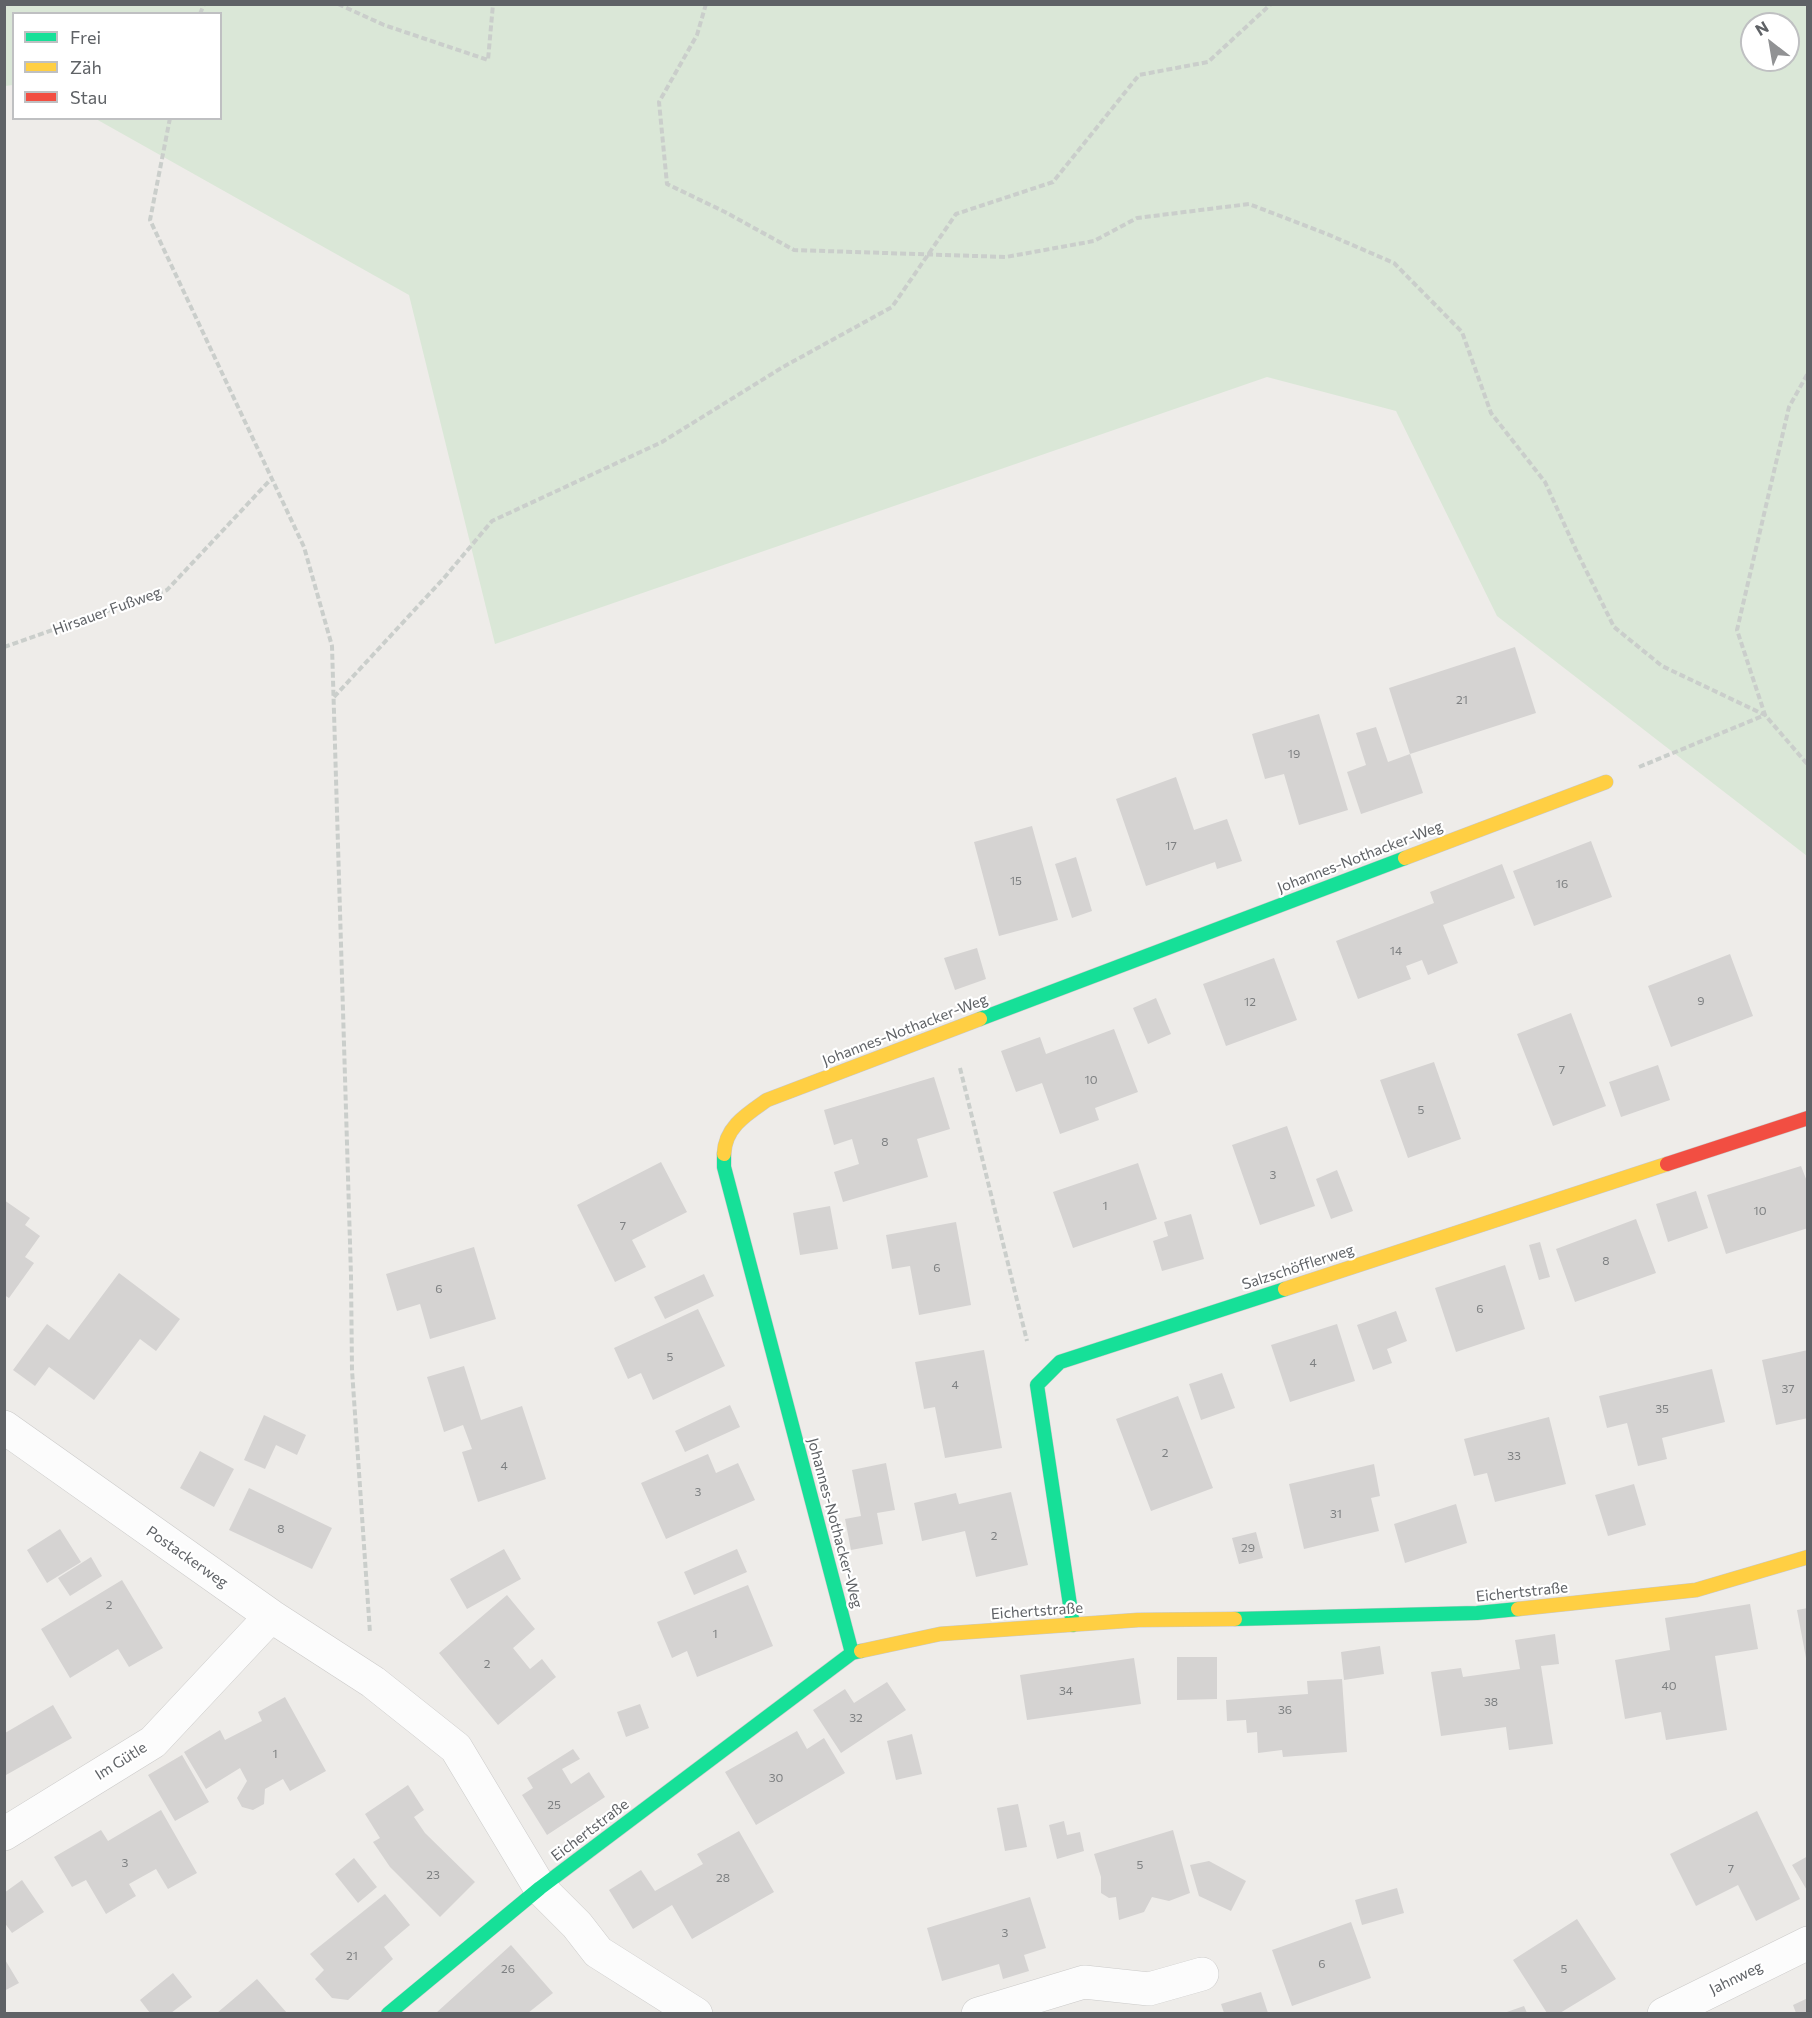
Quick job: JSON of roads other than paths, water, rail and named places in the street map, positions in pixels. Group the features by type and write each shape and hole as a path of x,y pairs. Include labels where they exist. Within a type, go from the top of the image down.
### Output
{"street":[{"name":"Johannes-Nothacker-Weg","path":"852,1653 724,1167 724,1144 732,1128 745,1115 767,1100 1605,782"},
{"name":"Salzschöfflerweg","path":"1073,1625 1037,1385 1060,1362 1808,1118"},
{"name":"Postackerweg","path":"4,1428 271,1616 373,1682 456,1748 540,1888 577,1925 598,1952 696,2013"},
{"name":"Eichertstraße","path":"388,2013 540,1888 852,1653 940,1634 1138,1620 1324,1618 1477,1613 1696,1590 1808,1557"},
{"name":"Im Gütle","path":"4,1834 153,1742 271,1616"},
{"name":"Jahnweg","path":"1664,2013 1808,1943"},
{"path":"978,2013 1084,1982 1149,1989 1202,1974"}]}
